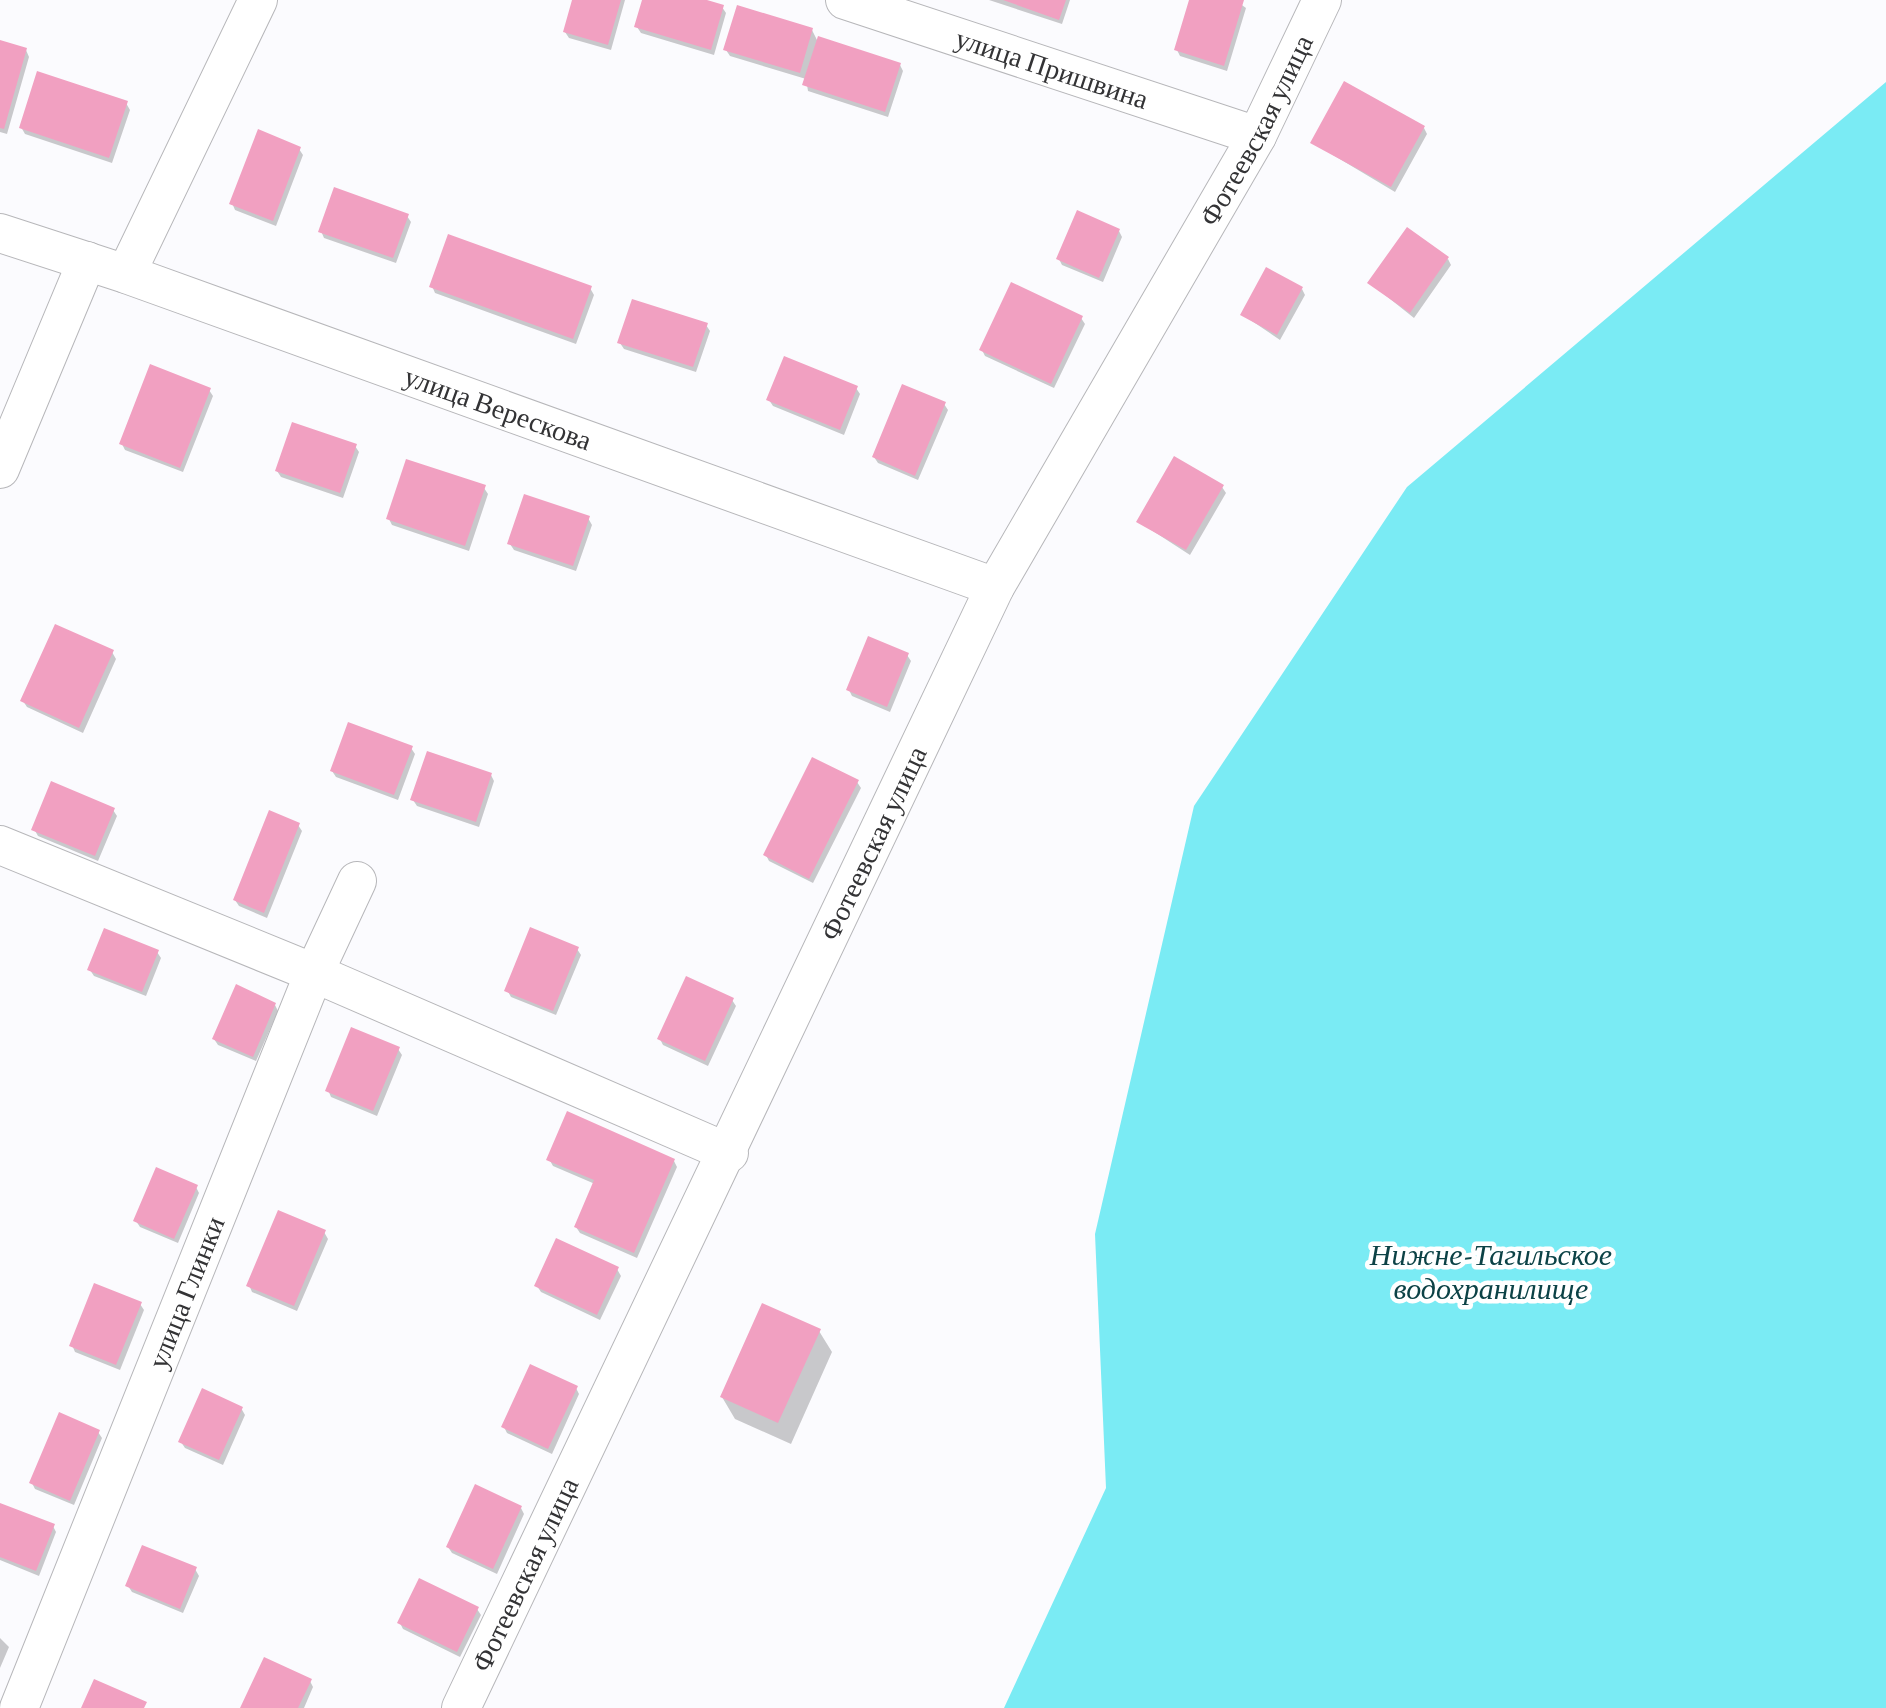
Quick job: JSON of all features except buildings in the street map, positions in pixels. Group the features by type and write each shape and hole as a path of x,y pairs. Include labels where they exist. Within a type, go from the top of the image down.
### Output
{"street":[{"path":"126,274 258,0"},
{"name":"улица Пришвина","path":"845,0 1256,136"},
{"name":"Фотеевская улица","path":"460,1708 729,1153 996,587 1256,136 1322,0"},
{"name":"улица Верескова","path":"0,233 126,274 996,587"},
{"path":"0,470 86,261"},
{"path":"0,844 314,973 729,1153"},
{"name":"улица Глинки","path":"19,1708 314,973 356,881"}],"water":[{"name":"Нижне-Тагильское водохранилище","path":"1886,82 1886,1708 1004,1708 1106,1488 1095,1234 1194,806 1407,487"}]}
